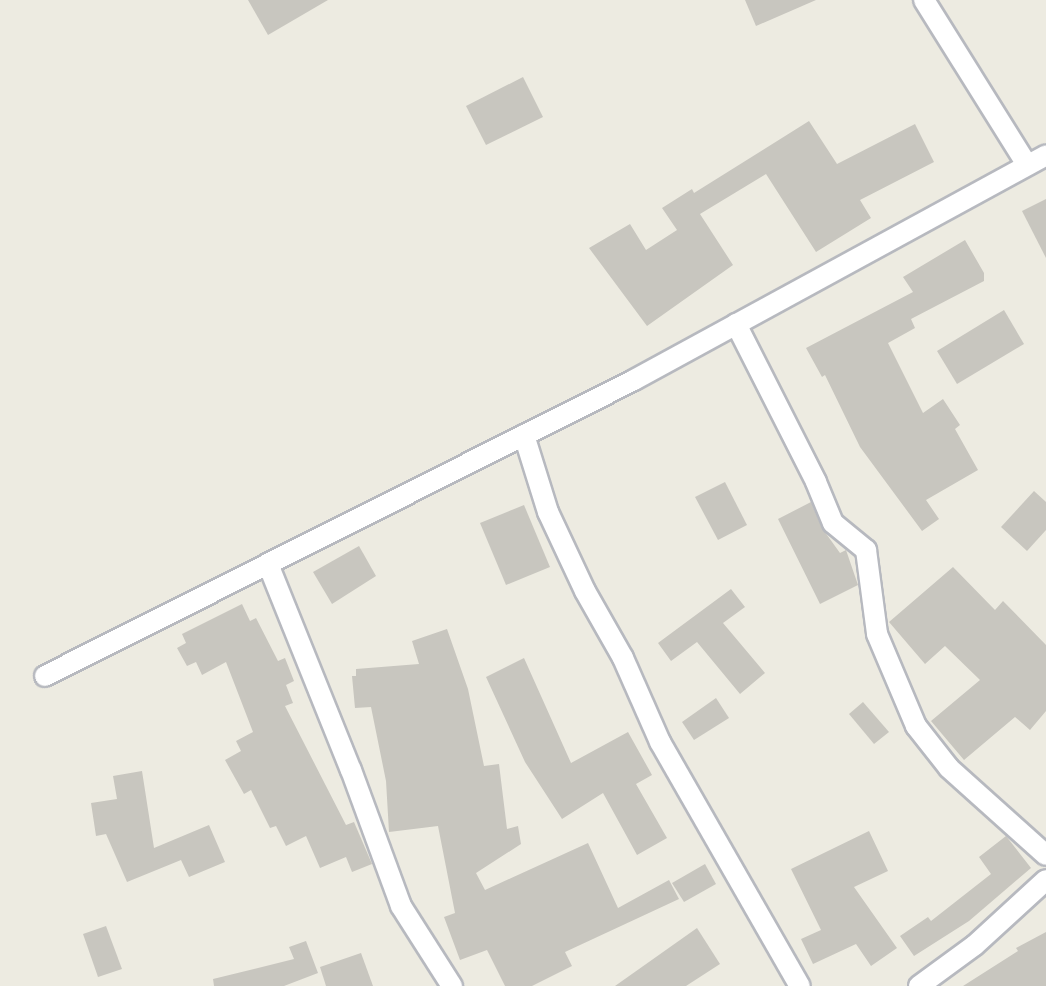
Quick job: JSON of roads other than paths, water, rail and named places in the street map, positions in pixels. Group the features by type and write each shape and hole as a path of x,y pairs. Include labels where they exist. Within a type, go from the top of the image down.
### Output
{"street":[{"path":"924,0 1026,163"},
{"path":"45,676 524,435 736,324 1026,163 1046,155"},
{"path":"736,324 816,483 833,523 866,550 876,634 916,726 949,768 1046,855"},
{"path":"524,435 548,512 585,591 623,658 660,742 800,986"},
{"path":"267,564 351,770 401,906 452,986"},
{"path":"919,986 975,945 1046,880"}]}
